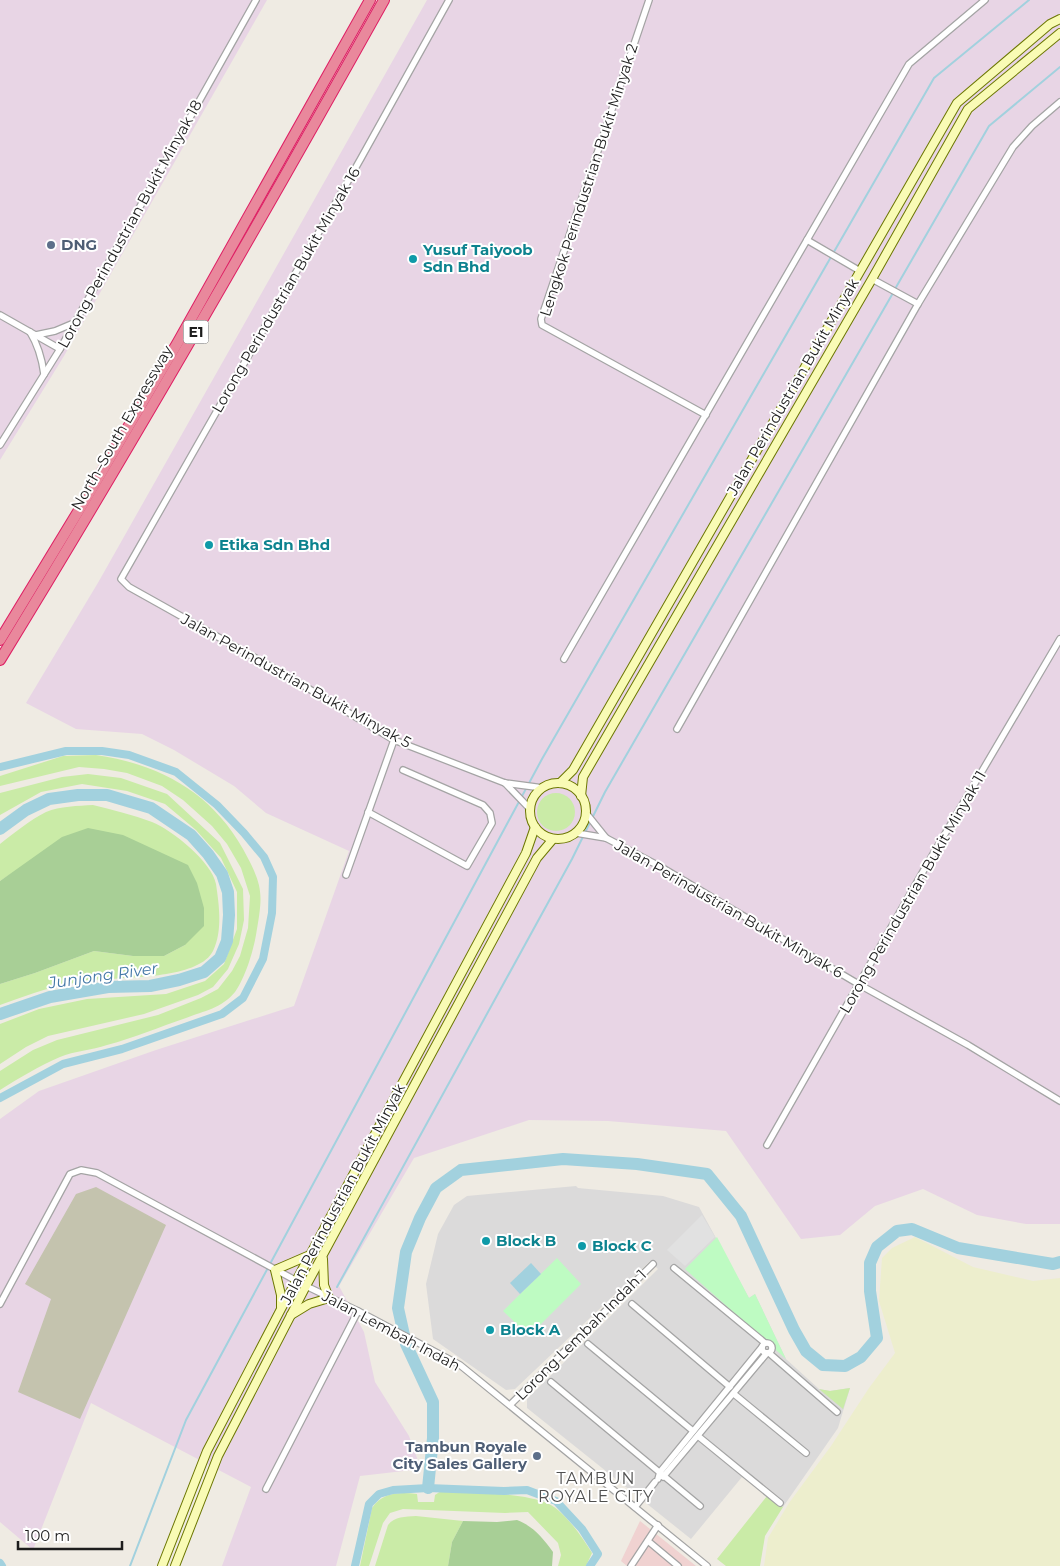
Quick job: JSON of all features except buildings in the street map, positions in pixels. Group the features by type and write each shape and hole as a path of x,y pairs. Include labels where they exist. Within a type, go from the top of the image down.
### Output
{"highway":[{"name":"North–South Expressway","path":"0,640 178,342 370,0"},
{"name":"North–South Expressway","path":"0,660 98,500 214,301 384,0"}],"main road":[{"name":"Jalan Perindustrian Bukit Minyak","path":"560,783 573,770 856,269 957,104 1050,24 1060,19"},
{"name":"Jalan Perindustrian Bukit Minyak","path":"581,796 583,777 876,281 968,108 1060,33"},
{"path":"560,783 576,790 585,804 588,816 579,833 561,839 553,839 535,827 531,819 530,809 539,787 560,783"},
{"name":"Jalan Perindustrian Bukit Minyak","path":"162,1566 208,1451 281,1309 526,853 535,827"},
{"name":"Jalan Perindustrian Bukit Minyak","path":"175,1566 218,1456 306,1286 532,867 553,839"},
{"path":"281,1309 281,1295 271,1268 312,1254"},
{"path":"291,1315 309,1304 329,1298 323,1278 323,1257"}],"street":[{"name":"Lorong Perindustrian Bukit Minyak 18","path":"0,445 60,349 256,0"},
{"name":"Lorong Perindustrian Bukit Minyak 16","path":"121,579 449,0"},
{"name":"Lengkok Perindustrian Bukit Minyak 2","path":"649,0 541,319 542,325 706,415"},
{"path":"564,659 909,64 985,0"},
{"path":"677,729 918,304 1013,147 1032,126 1060,102"},
{"path":"807,240 856,269"},
{"path":"876,281 918,304"},
{"path":"0,315 60,349"},
{"path":"36,335 74,324"},
{"path":"29,332 38,346 44,374"},
{"name":"Jalan Perindustrian Bukit Minyak 5","path":"121,579 130,587 291,678 394,740 505,783"},
{"name":"Lorong Perindustrian Bukit Minyak 11","path":"767,1145 860,985 929,861 1060,639"},
{"path":"346,875 394,740"},
{"path":"368,812 467,866 492,823 490,813 483,805 472,799 403,770"},
{"path":"505,783 539,787"},
{"path":"505,783 530,809"},
{"path":"588,816 606,838"},
{"path":"579,833 606,838"},
{"name":"Jalan Perindustrian Bukit Minyak 6","path":"606,838 662,867 860,985 968,1045 1060,1101"},
{"name":"Jalan Lembah Indah","path":"0,1304 70,1174 81,1170 97,1173 297,1282 358,1311 460,1365 707,1566"},
{"name":"Lorong Lembah Indah 1","path":"510,1405 653,1264"},
{"path":"662,1475 772,1350 772,1345 763,1345 674,1268"},
{"path":"632,1304 730,1387"},
{"path":"266,1489 358,1311"},
{"path":"588,1344 692,1432"},
{"path":"662,1475 692,1432 763,1345"},
{"path":"768,1353 838,1412"},
{"path":"551,1382 700,1506"},
{"path":"734,1394 806,1453"},
{"path":"698,1436 780,1503"},
{"path":"635,1507 655,1482"},
{"path":"631,1566 658,1525"},
{"path":"648,1541 678,1566"}],"shaded area":[{"path":"0,0 267,0 64,356 0,460"},
{"path":"427,0 1060,0 1060,1224 1026,1224 977,1215 923,1189 875,1206 840,1235 801,1239 726,1131 608,1121 529,1120 414,1158 339,1286 364,1332 375,1382 409,1436 421,1469 360,1476 336,1566 222,1566 251,1487 91,1403 33,1550 0,1522 0,1119 39,1091 156,1050 294,1006 349,851 266,813 234,786 174,750 142,734 76,729 26,703 99,581"},
{"path":"576,1186 578,1188 663,1196 699,1207 749,1298 755,1294 786,1359 819,1389 830,1391 850,1388 838,1428 783,1507 742,1477 691,1539 527,1408 527,1399 658,1269 650,1261 515,1389 506,1390 433,1339 426,1284 438,1234 454,1205 467,1196"},
{"path":"96,1187 166,1225 80,1419 18,1392 51,1299 25,1284 76,1194"},
{"path":"702,1215 715,1237 685,1266 667,1250"},
{"path":"915,1237 973,1267 1033,1281 1060,1278 1060,1566 764,1566 768,1538 789,1503 895,1353 879,1301 882,1258 892,1248"},
{"path":"640,1521 696,1566 627,1566 621,1561"}],"green space":[{"path":"96,755 141,765 181,784 199,797 230,829 250,862 260,891 260,910 251,957 235,992 219,1005 127,1039 60,1057 29,1072 0,1090 0,1071 33,1050 57,1040 158,1015 201,998 218,989 232,971 240,956 248,928 250,896 241,868 227,844 212,826 183,800 162,786 127,773 79,767 0,786 0,776 63,756"},
{"path":"88,774 121,778 167,794 220,843 243,889 244,920 239,944 228,969 213,987 198,995 144,1014 48,1036 26,1047 0,1064 0,1024 39,1009 87,999 166,994 205,981 224,964 237,929 237,892 221,858 196,830 165,804 127,791 82,784 41,792 0,815 0,793 62,777"},
{"path":"556,793 570,798 575,812 570,826 556,831 542,826 537,812 542,798"},
{"path":"93,805 138,817 160,826 180,839 207,866 216,884 219,909 218,935 213,951 206,960 182,971 151,976 79,982 43,990 0,1005 0,984 94,951 133,956 164,956 185,945 12,873 0,881 0,844 46,812 63,807"},
{"path":"88,828 123,835 188,865 197,883 204,908 204,926 185,945 164,956 133,956 94,951 0,984 0,881 62,837"},
{"path":"717,1237 749,1298 755,1294 786,1359 685,1269"},
{"path":"557,1258 581,1284 529,1336 503,1311"},
{"path":"850,1388 843,1409 819,1389 830,1391"},
{"path":"441,1491 511,1495 549,1504 567,1519 592,1553 586,1566 558,1566 561,1555 558,1543 528,1512 505,1513 403,1509 390,1513 383,1523 369,1566 360,1566 372,1508 376,1503 392,1494 404,1493 417,1494 418,1502 434,1502 435,1495"},
{"path":"767,1496 783,1507 765,1536 760,1566 726,1566 717,1559"},
{"path":"416,1516 463,1521 452,1542 448,1566 375,1566 388,1525 397,1518"},
{"path":"517,1520 533,1529 553,1552 552,1566 448,1566 452,1542 463,1521 497,1522"}],"water":[{"path":"531,1263 541,1274 520,1294 510,1283"}],"waterway":[{"path":"130,1566 186,1420 542,759 934,78 1029,0"},
{"path":"895,289 989,126 1060,67"},
{"path":"337,1287 572,859 605,792 893,293"},
{"path":"0,767 66,751 102,751 129,755 176,772 217,805 244,833 264,857 273,877 272,913 263,959 243,998 222,1014 122,1049 63,1064 0,1098"},
{"name":"Junjong River","path":"0,829 26,810 49,799 78,795 107,795 151,808 191,835 208,854 222,874 228,892 229,915 227,941 220,958 204,972 150,986 108,987 50,997 0,1014"},
{"path":"428,1488 433,1438 433,1402 406,1344 398,1308 406,1252 420,1218 436,1188 461,1170 563,1159 637,1164 707,1174 741,1216 794,1330 806,1351 823,1365 845,1366 861,1357 877,1338 870,1291 870,1263 877,1247 897,1231 912,1229 958,1248 1053,1264 1060,1262"},
{"path":"355,1566 369,1504 379,1494 393,1490 428,1488 527,1490 556,1501 582,1529 598,1554 590,1566"}],"place":[{"name":"DNG","path":"51,245"},
{"name":"Yusuf Taiyoob Sdn Bhd","path":"413,259"},
{"name":"Etika Sdn Bhd","path":"209,545"},
{"name":"Block B","path":"486,1241"},
{"name":"Block C","path":"582,1246"},
{"name":"Block A","path":"490,1330"},
{"name":"Tambun Royale City Sales Gallery","path":"537,1456"}],"district":[{"name":"TAMBUN ROYALE CITY","path":"596,1487"}]}
